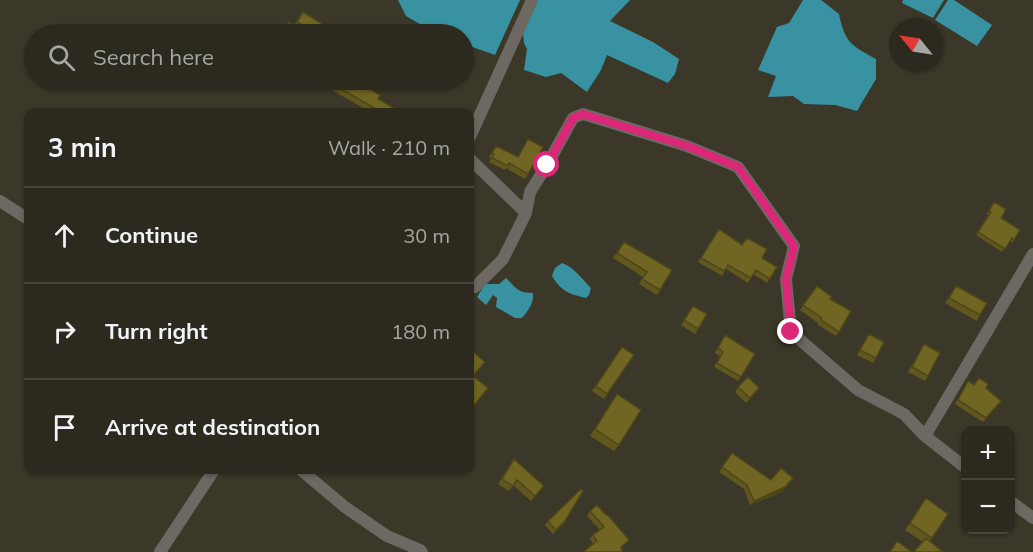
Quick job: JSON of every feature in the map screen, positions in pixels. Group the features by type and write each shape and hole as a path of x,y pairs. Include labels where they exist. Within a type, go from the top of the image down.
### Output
{"street":[{"path":"474,128 532,0"},
{"path":"474,286 503,259 526,213 530,192 573,118 583,114 687,146 738,167 794,246 786,279 791,332 858,390 904,414 925,436 961,464"},
{"path":"474,163 526,213"},
{"path":"0,201 24,216"},
{"path":"925,436 1033,254"},
{"path":"160,552 211,474"},
{"path":"306,474 345,507 379,531 422,552"},
{"path":"1015,504 1033,518"}],"water":[{"path":"398,0 520,0 495,55 474,48 474,24 420,24 406,16"},
{"path":"532,0 630,0 610,21 653,42 679,59 675,74 668,83 607,55 601,70 587,92 561,73 546,77 524,70 527,49 522,24"},
{"path":"803,0 821,0 839,14 850,42 876,59 876,79 857,111 835,105 804,104 793,96 768,97 776,76 758,70 777,27 789,23"},
{"path":"903,0 944,0 933,18 902,3"},
{"path":"948,0 954,0 992,25 977,46 943,25 943,18 936,18"},
{"path":"562,263 574,270 591,288 586,298 566,291 555,281 552,276 555,268"},
{"path":"506,278 521,291 533,293 532,303 522,318 515,318 496,307 497,298 493,295 486,305 477,297 485,284 499,284"}],"building":[{"path":"303,12 322,24 300,24 297,22"},
{"path":"343,90 371,90 380,95 378,99 394,108 374,108"},
{"path":"528,139 543,147 528,174 509,163 508,166 492,158 496,146 518,157"},
{"path":"994,202 1006,209 1001,218 1020,230 1005,249 978,232 991,212 989,211"},
{"path":"719,229 742,245 747,238 767,249 762,258 777,267 770,279 756,270 751,278 728,265 724,271 701,258"},
{"path":"624,242 672,270 660,290 642,279 647,272 617,253"},
{"path":"817,286 832,297 830,299 851,311 839,332 803,305"},
{"path":"956,286 987,303 980,315 949,298"},
{"path":"693,306 707,314 698,329 684,320"},
{"path":"869,334 884,342 876,358 860,350"},
{"path":"725,335 755,354 741,377 717,363 723,352 718,348"},
{"path":"924,344 940,353 928,376 912,367"},
{"path":"622,347 634,355 607,394 596,386"},
{"path":"474,352 485,362 474,375"},
{"path":"474,377 488,388 474,406"},
{"path":"748,377 759,388 750,398 738,387"},
{"path":"979,378 988,384 986,388 1001,401 986,418 958,400 968,381 974,385"},
{"path":"617,394 641,410 619,445 595,429"},
{"path":"732,453 771,480 781,468 793,478 785,487 754,501 747,485 722,467"},
{"path":"514,459 544,486 535,496 517,480 513,486 502,479"},
{"path":"581,489 583,491 565,521 556,530 548,521"},
{"path":"926,498 948,514 932,538 910,523"},
{"path":"597,505 629,540 621,547 622,552 583,552 597,541 593,535 604,527 590,511"},
{"path":"926,538 943,552 914,552"},
{"path":"897,541 912,552 890,552"}],"route":[{"path":"547,165 573,118 583,114 687,146 738,167 794,246 786,279 791,332"}]}
